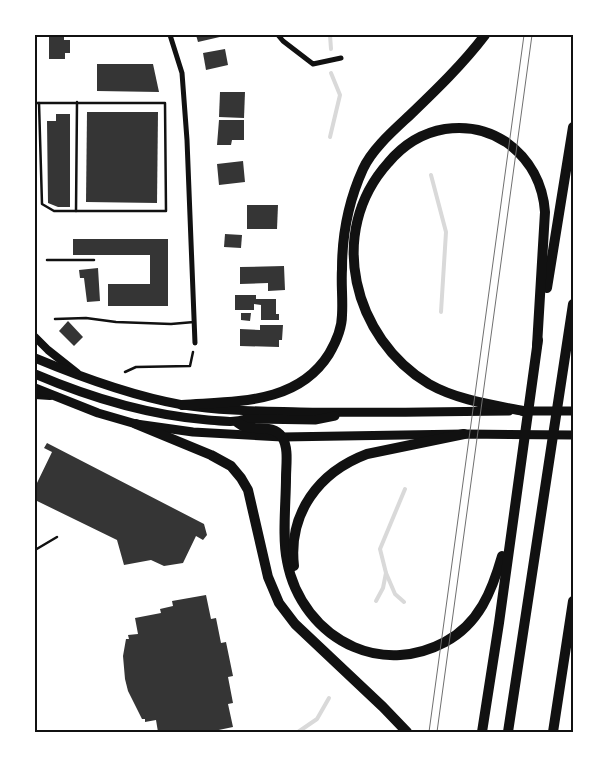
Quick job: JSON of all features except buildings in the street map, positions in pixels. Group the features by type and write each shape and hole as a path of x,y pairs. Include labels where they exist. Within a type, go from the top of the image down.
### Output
{"highway":[{"path":"182,404 226,402 272,396 303,382 324,362 336,340 342,323 343,240 353,196 363,168 384,140 433,93 486,35"},
{"path":"482,732 537,346 573,127"},
{"path":"523,411 460,396 435,387 402,364 382,341 364,310 358,291 354,262 355,234 358,219 368,193 381,170 401,149 412,141 437,130 452,128 478,130 491,134 511,146 521,155 535,174 540,186 545,212 537,346"},
{"path":"508,732 573,304"},
{"path":"237,422 246,427 268,428 276,431 282,437 286,452 287,560 301,599 313,617 327,631 343,642 363,651 380,655 399,656 418,653 453,638 470,624 486,602 512,522"},
{"path":"136,424 212,455 231,466 248,490 268,577 279,603 295,624 407,732"},
{"path":"301,599 293,559 296,528 307,502 322,482 341,466 367,454 464,434"},
{"path":"553,732 573,601"}],"main road":[{"path":"35,337 83,378"},
{"path":"35,358 83,378 130,392 182,404 242,411 352,413 573,411"},
{"path":"35,374 62,386 137,409 188,418 237,422 246,419 314,420 352,413"},
{"path":"35,388 98,413 136,424 193,432 282,437 464,434 573,435"},
{"path":"35,395 58,398"}],"street":[{"path":"170,35 182,73 187,140 195,343"},
{"path":"278,35 313,64 341,58"}],"lane":[{"path":"76,211 77,102"},
{"path":"37,103 165,103 166,211 54,211 42,204 37,103"},
{"path":"47,260 94,260"},
{"path":"55,319 86,318 116,322 172,324 194,322"},
{"path":"35,550 57,537"}],"path":[{"path":"126,372 136,367 190,366 195,343"}],"waterway":[{"path":"330,35 331,49"},
{"path":"330,137 340,95 331,73"},
{"path":"431,175 446,232 441,312"},
{"path":"404,602 395,594 386,573 380,549 405,489"},
{"path":"376,601 383,588 386,573"},
{"path":"298,732 317,719 329,698"}],"tram line":[{"path":"429,732 524,35"},
{"path":"437,732 532,35"}]}
